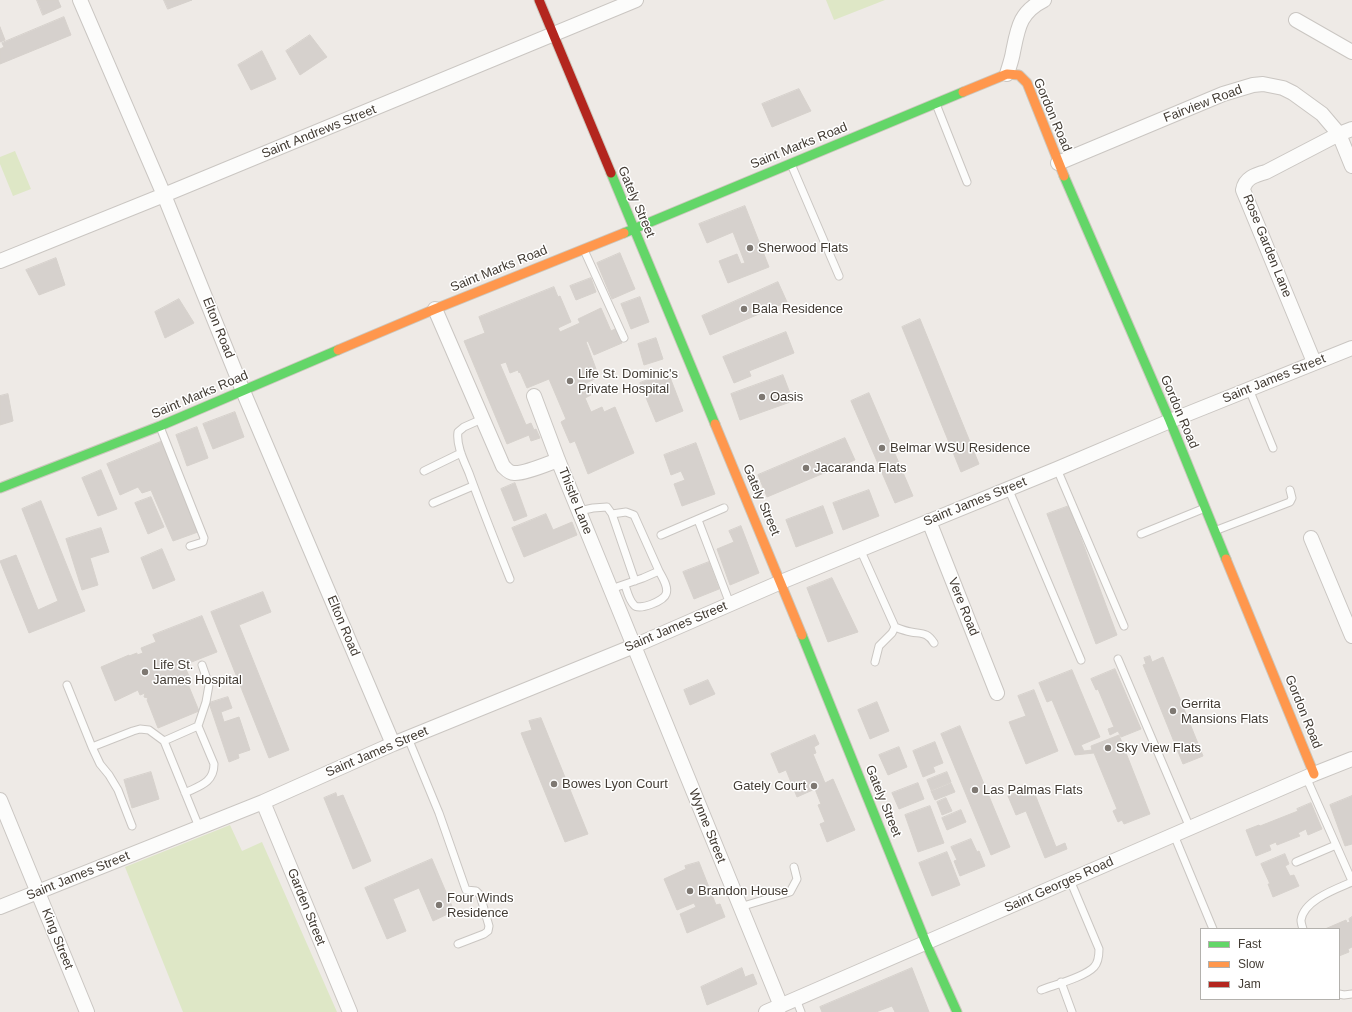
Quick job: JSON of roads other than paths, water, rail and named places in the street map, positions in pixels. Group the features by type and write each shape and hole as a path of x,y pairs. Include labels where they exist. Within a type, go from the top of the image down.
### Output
{"street":[{"name":"Elton Road","path":"80,0 164,195 243,391 393,744"},
{"name":"Gately Street","path":"539,0 781,582 926,943 957,1012"},
{"name":"Saint Andrews Street","path":"0,261 164,195 636,0"},
{"path":"1007,74 1013,53 1016,34 1021,21 1027,11 1034,5 1044,0"},
{"path":"1296,20 1352,52"},
{"name":"Saint Marks Road","path":"0,488 160,426 435,309 633,229 1007,74"},
{"name":"Gordon Road","path":"1007,74 1019,75 1027,84 1058,163 1170,421 1215,531 1310,776"},
{"name":"Fairview Road","path":"1058,163 1223,94 1253,85 1263,84 1283,88 1308,103 1346,132 1352,166"},
{"name":"Rose Garden Lane","path":"1314,362 1244,190 1244,184 1254,175 1266,172 1346,132"},
{"name":"Thistle Lane","path":"435,309 499,458 507,471 513,473 523,472 558,460 634,646"},
{"name":"Saint James Street","path":"0,907 263,802 393,744 634,646 781,582 1057,469 1249,388 1314,362 1351,352"},
{"path":"534,396 558,460"},
{"name":"Vere Road","path":"929,521 997,693"},
{"path":"1311,538 1352,636"},
{"name":"Wynne Street","path":"634,646 781,1006"},
{"name":"Saint Georges Road","path":"766,1012 781,1006 799,1006 926,943 1352,759"},
{"name":"King Street","path":"0,800 87,1012"},
{"name":"Garden Street","path":"263,802 350,1012"}],"lane":[{"path":"936,104 967,182"},
{"path":"790,164 839,276"},
{"path":"584,248 624,338"},
{"path":"1249,388 1273,448"},
{"path":"482,419 464,427 458,432 457,437 461,453 510,579"},
{"path":"160,426 204,538 203,542 190,546"},
{"path":"424,471 461,453"},
{"path":"1057,469 1124,626"},
{"path":"433,503 474,486"},
{"path":"1008,488 1081,660"},
{"path":"1215,531 1290,502 1292,498 1290,490"},
{"path":"579,511 607,507 612,514 636,581"},
{"path":"661,535 724,508"},
{"path":"1141,534 1205,508"},
{"path":"612,514 626,512 634,515 666,587 666,595 664,599 653,604 641,607 636,606 633,604 625,585"},
{"path":"698,520 730,604"},
{"path":"860,549 895,626 930,636 934,643"},
{"path":"611,589 636,581 659,571"},
{"path":"875,662 879,646 892,633 895,626"},
{"path":"1118,659 1190,828"},
{"path":"185,793 205,784 214,771 214,764 198,726 206,702 209,685 202,665"},
{"path":"67,685 92,747 100,764 118,790 132,826"},
{"path":"164,741 198,726"},
{"path":"92,747 140,729 149,730 164,741 199,827"},
{"path":"408,738 439,813 466,890 476,891 480,896 489,926 488,931 484,934 458,944"},
{"path":"1303,928 1301,920 1306,908 1319,897 1352,882 1336,845 1310,776"},
{"path":"1174,835 1213,928"},
{"path":"1296,862 1336,845"},
{"path":"740,907 790,892 797,879 794,867"},
{"path":"1041,990 1084,974 1094,967 1099,955 1097,945 1070,880"},
{"path":"1061,982 1072,1012"},
{"path":"1340,994 1352,994"}],"place":[{"name":"Sherwood Flats","path":"750,248"},
{"name":"Bala Residence","path":"744,309"},
{"name":"Life St. Dominic's Private Hospital","path":"570,381"},
{"name":"Oasis","path":"762,397"},
{"name":"Belmar WSU Residence","path":"882,448"},
{"name":"Jacaranda Flats","path":"806,468"},
{"name":"Life St. James Hospital","path":"145,672"},
{"name":"Gerrita Mansions Flats","path":"1173,711"},
{"name":"Sky View Flats","path":"1108,748"},
{"name":"Bowes Lyon Court","path":"554,784"},
{"name":"Gately Court","path":"814,786"},
{"name":"Las Palmas Flats","path":"975,790"},
{"name":"Brandon House","path":"690,891"},
{"name":"Four Winds Residence","path":"439,905"}]}
